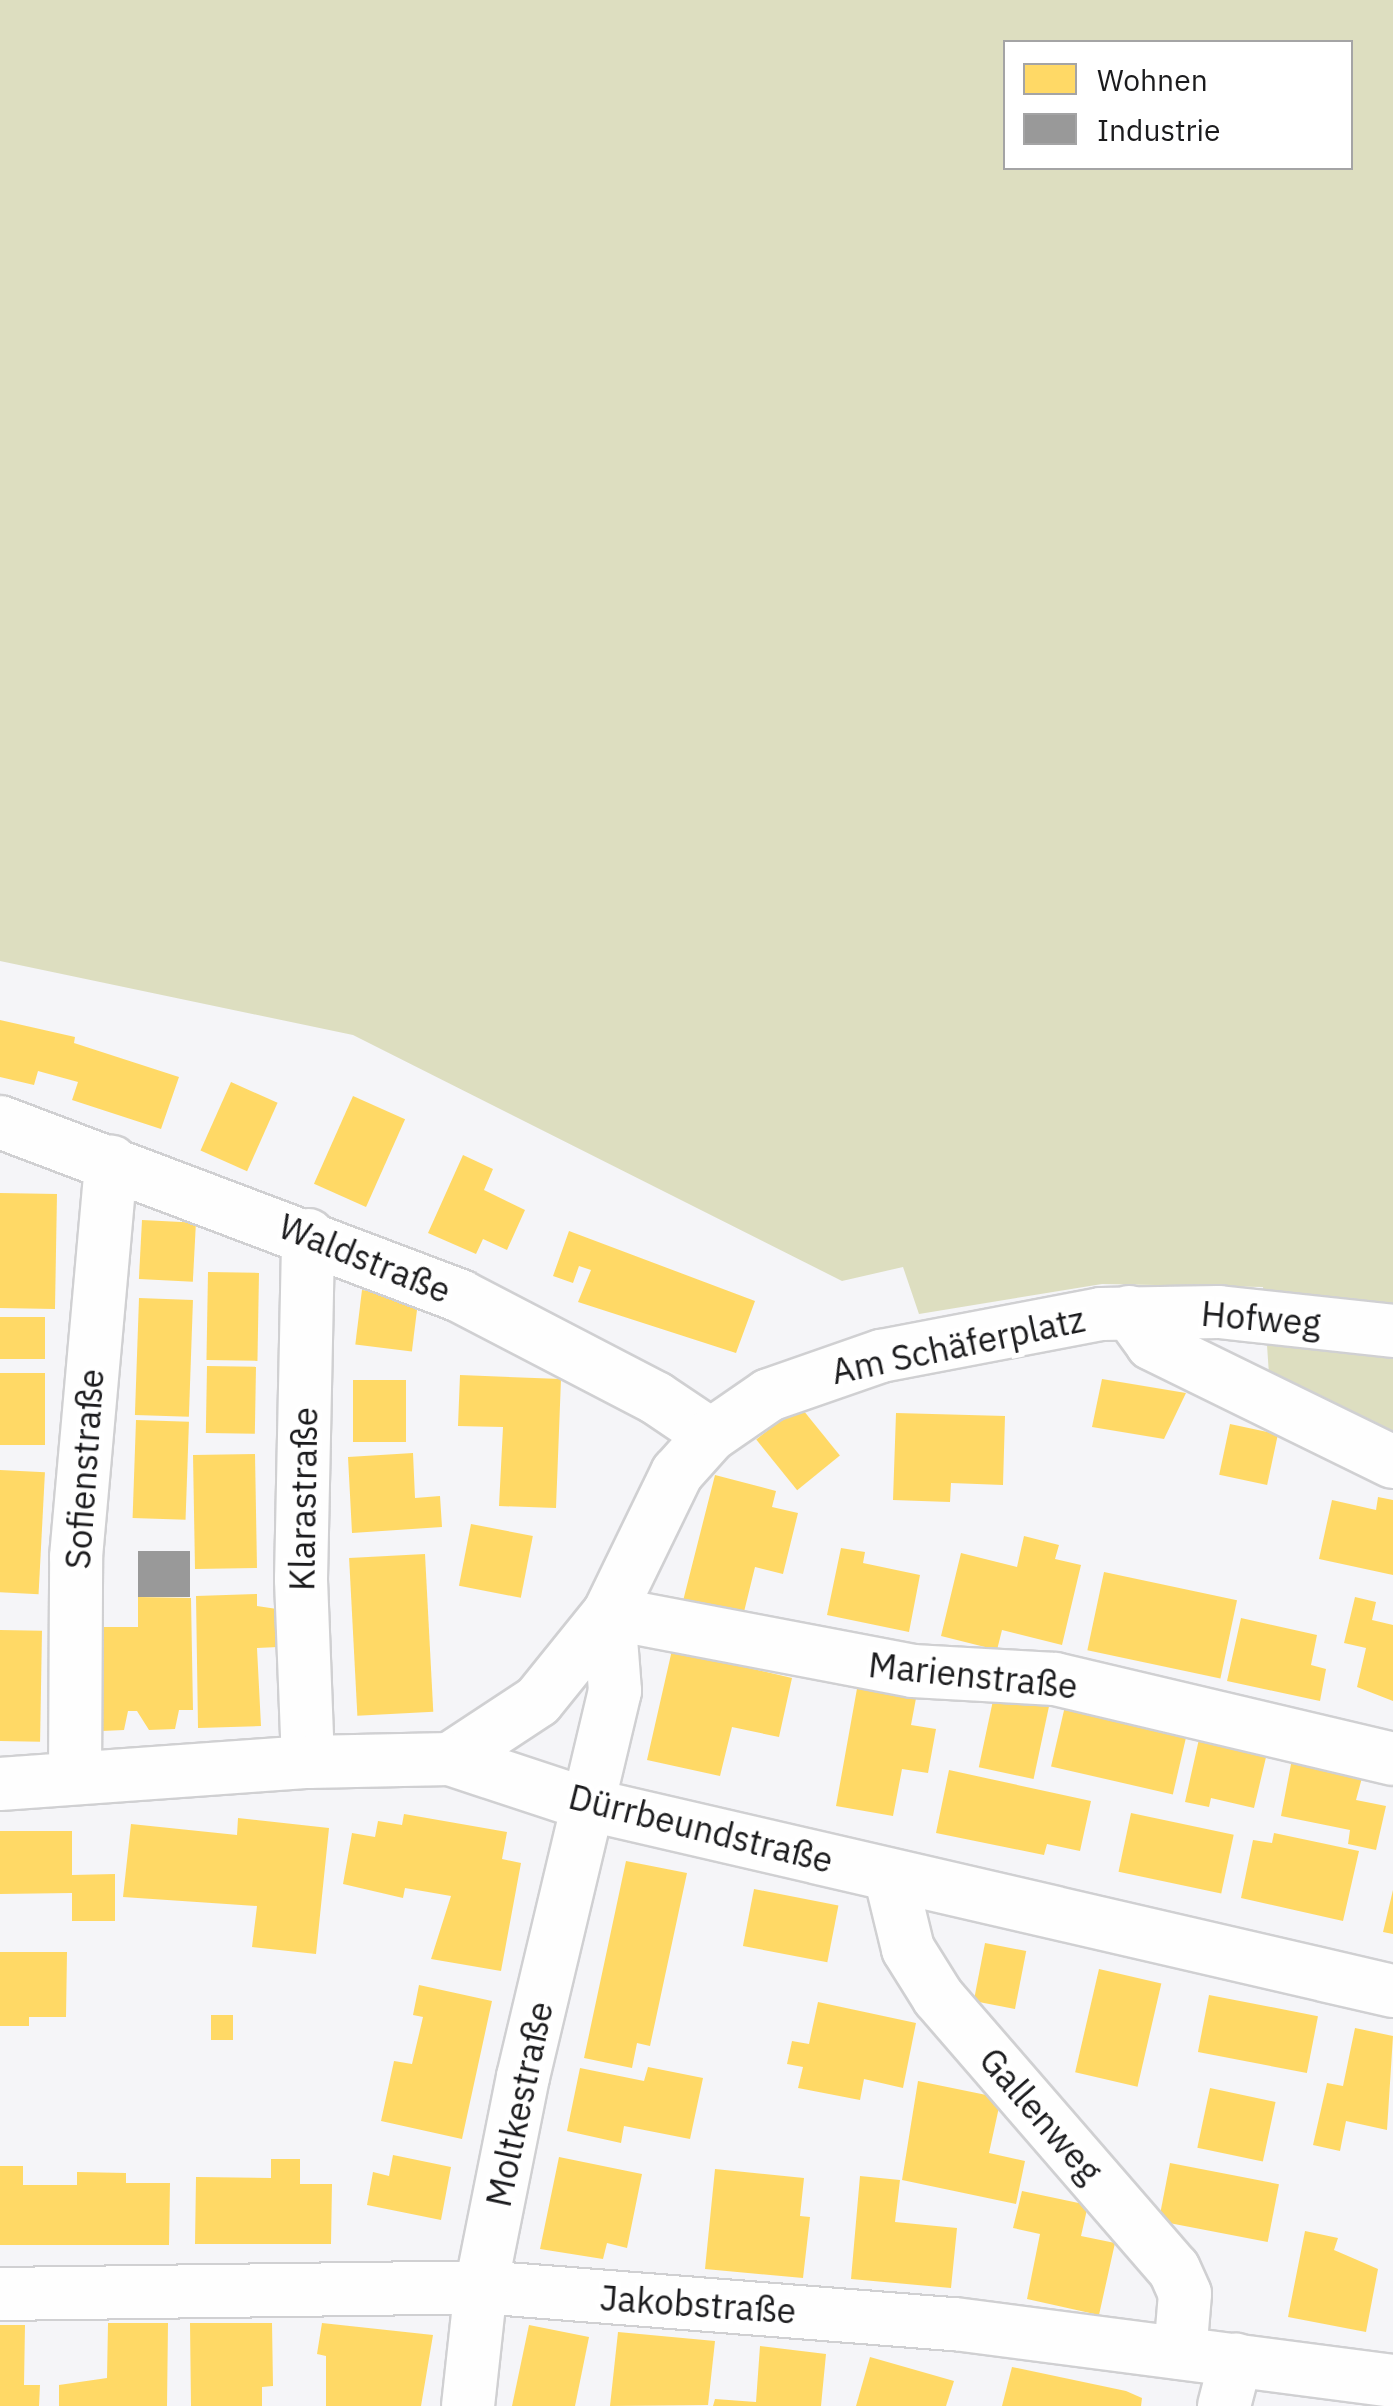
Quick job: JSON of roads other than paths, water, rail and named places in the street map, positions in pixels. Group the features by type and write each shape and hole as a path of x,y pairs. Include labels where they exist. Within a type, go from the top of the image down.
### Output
{"street":[{"name":"Waldstraße","path":"0,1122 460,1296 656,1398 711,1435"},
{"name":"Sofienstraße","path":"75,1778 76,1557 111,1162"},
{"name":"Klarastraße","path":"308,1236 300,1579 308,1762"},
{"name":"Am Schäferplatz","path":"450,1759 538,1701 609,1613 662,1498 711,1435 769,1395 834,1369 1006,1330 1129,1312"},
{"name":"Hofweg","path":"1129,1312 1219,1312 1393,1332"},
{"path":"1129,1312 1146,1340 1393,1462"},
{"name":"Am Schäferplatz","path":"586,1804 614,1691 609,1613"},
{"name":"Marienstraße","path":"609,1613 913,1671 1055,1679 1393,1759"},
{"name":"Dürrbeundstraße","path":"0,1784 308,1762 450,1759 586,1804 1393,1992"},
{"name":"Moltkestraße","path":"468,2406 481,2287 586,1804"},
{"name":"Gallenweg","path":"890,1875 908,1950 928,1983 1174,2269 1185,2294 1180,2353"},
{"name":"Jakobstraße","path":"0,2294 481,2287 955,2324 1180,2353 1230,2383 1393,2381"}]}
